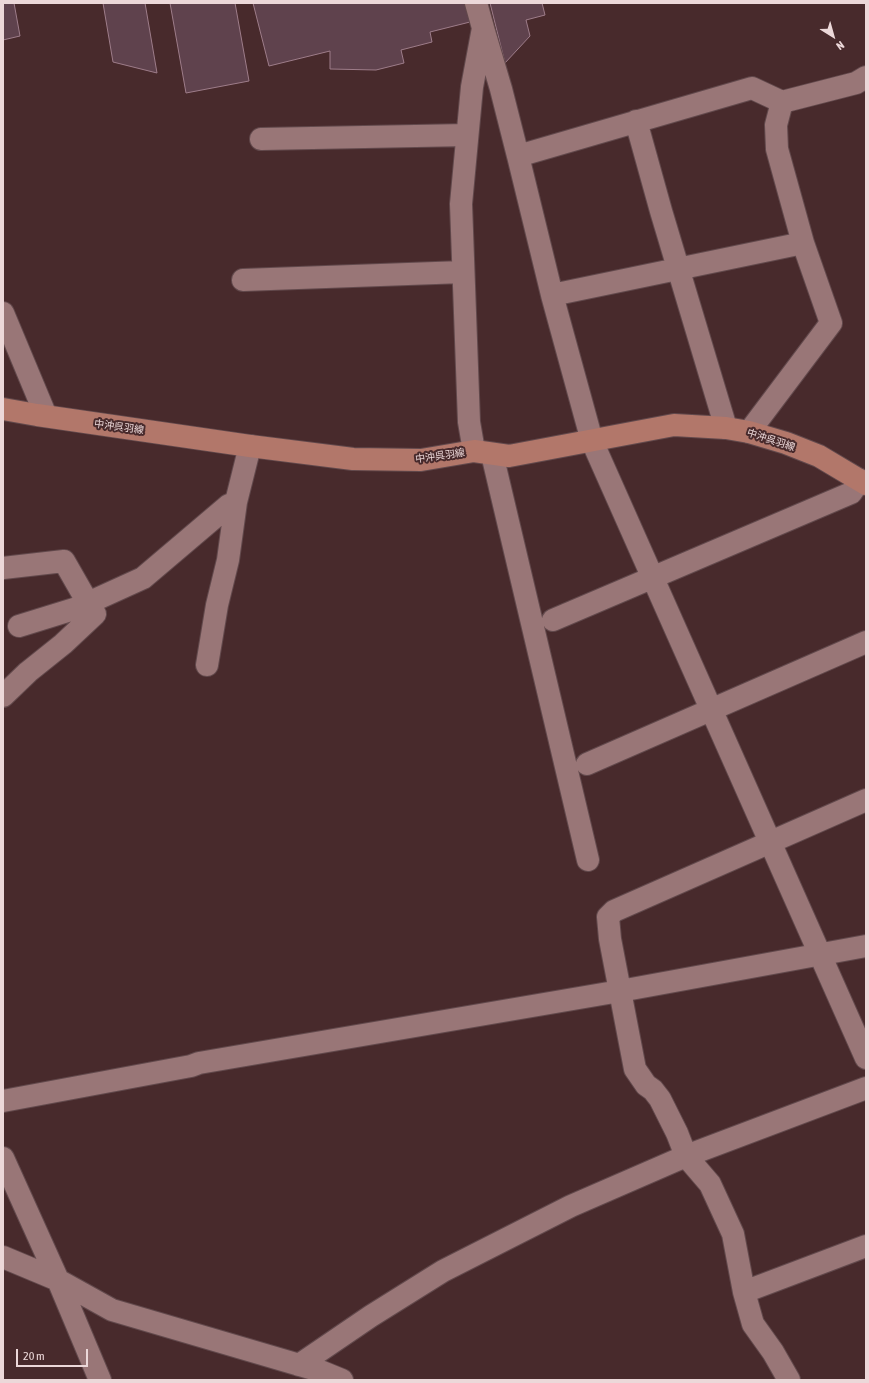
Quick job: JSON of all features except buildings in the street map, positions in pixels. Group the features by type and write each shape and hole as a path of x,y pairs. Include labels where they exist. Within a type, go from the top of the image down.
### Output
{"main road":[{"name":"中沖呉羽線","path":"3,409 250,446 352,459 421,460 483,452 509,456 674,425 726,428 749,432 818,456 864,486"}],"street":[{"path":"476,3 482,28 501,89 546,264 552,295 592,441 866,1058"},
{"path":"482,28 472,88 461,204 469,422 483,452 588,860"},
{"path":"518,156 752,88 782,102 856,83 866,77"},
{"path":"749,432 831,323 803,243 778,150 776,124 782,102"},
{"path":"636,121 678,269 726,428"},
{"path":"261,139 468,135"},
{"path":"552,295 803,243"},
{"path":"243,280 463,272"},
{"path":"3,313 46,416"},
{"path":"207,665 216,605 228,560 236,502 250,446"},
{"path":"554,620 864,486"},
{"path":"19,626 74,609 143,578 229,505 236,502"},
{"path":"3,568 64,561 95,614 63,644 28,672 3,696"},
{"path":"587,764 866,642"},
{"path":"789,1380 773,1352 753,1324 744,1292 733,1234 710,1184 686,1156 677,1133 660,1099 653,1090 646,1085 635,1068 610,939 611,914 866,800"},
{"path":"3,1101 191,1066 199,1063 620,991 866,946"},
{"path":"299,1365 371,1316 443,1271 571,1206 686,1156 866,1088"},
{"path":"3,1158 58,1280 100,1380"},
{"path":"744,1292 866,1246"},
{"path":"3,1257 58,1280 112,1310 320,1371 342,1380"}]}
